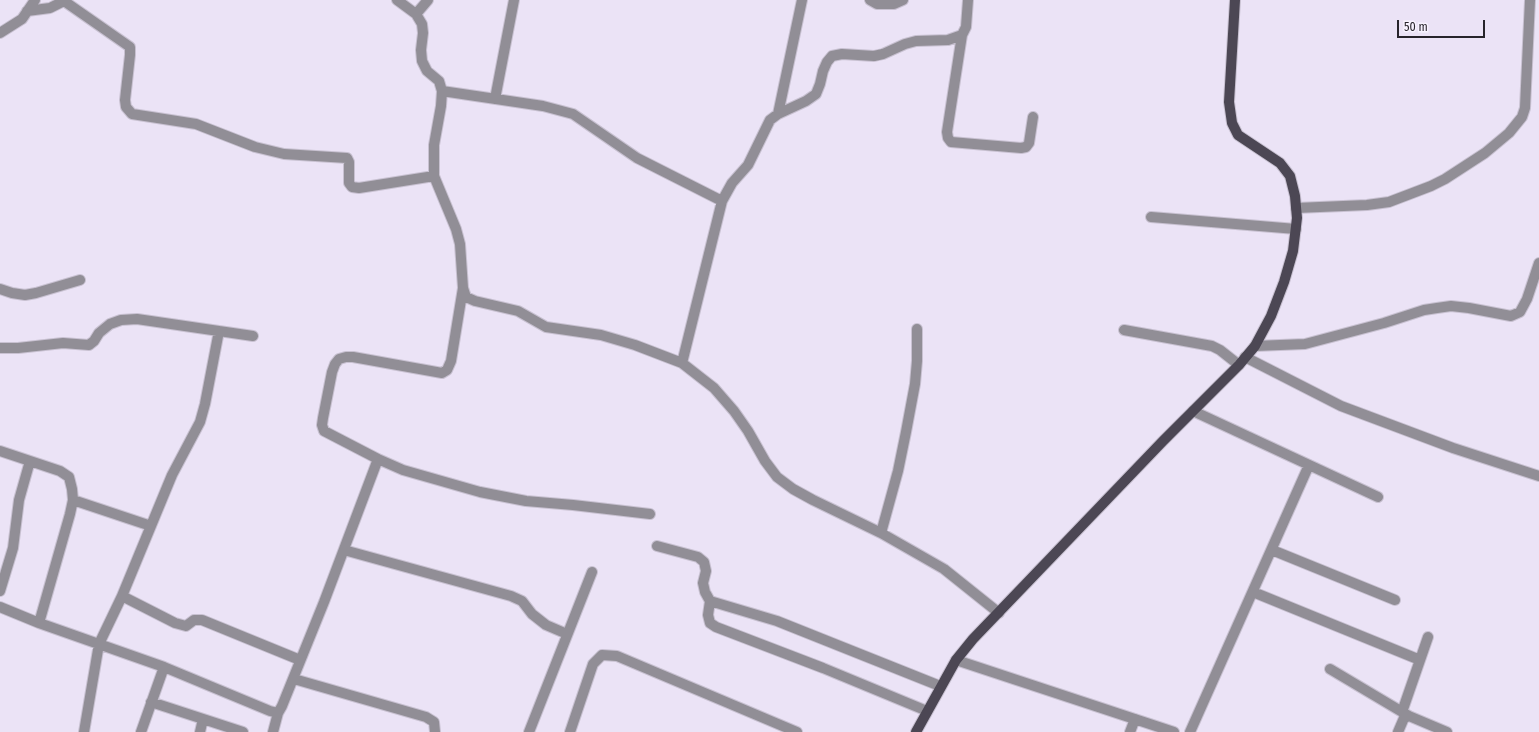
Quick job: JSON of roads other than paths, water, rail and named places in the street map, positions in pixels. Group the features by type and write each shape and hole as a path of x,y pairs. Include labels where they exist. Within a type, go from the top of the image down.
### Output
{"main road":[{"path":"916,732 940,686 956,660 973,639 1238,365 1255,346 1271,316 1284,282 1293,251 1297,218 1296,208 1290,176 1280,163 1238,135 1232,123 1229,102 1235,0"}],"street":[{"path":"0,33 22,19 35,0"},
{"path":"27,11 50,8 65,0 130,47 125,100 126,107 132,114 196,124 255,147 284,154 347,158 349,162 349,183 352,187 359,188 434,176"},
{"path":"397,0 416,14 422,24 422,61 427,71 439,81 442,91 441,106 434,145 434,176 456,228 460,244 463,288 451,361 447,370 442,372 353,357 339,359 335,364 323,418 322,425 324,431 378,459 419,475 501,497 650,514"},
{"path":"416,14 428,0"},
{"path":"495,99 514,0"},
{"path":"778,114 802,0"},
{"path":"870,0 877,4 894,4 903,0"},
{"path":"968,0 966,27 962,35 947,132 948,138 951,142 1026,147 1029,142 1033,117"},
{"path":"1296,208 1372,204 1393,200 1431,186 1450,176 1485,153 1509,133 1522,117 1525,108 1530,0"},
{"path":"682,363 722,201 732,183 748,165 770,120 778,114 806,101 816,94 823,71 827,62 832,56 842,54 874,56 916,41 948,40 962,35"},
{"path":"442,91 543,106 573,114 638,158 722,201"},
{"path":"1151,217 1296,229"},
{"path":"1255,346 1305,344 1377,325 1424,310 1451,306 1470,308 1510,316 1520,312 1527,299 1539,263"},
{"path":"0,289 25,295 80,280"},
{"path":"463,288 466,297 475,301 518,311 546,327 601,335 635,345 682,363 714,388 734,410 765,461 778,477 793,489 881,534 944,569 999,613"},
{"path":"0,348 18,348 63,343 89,345 94,341 99,333 110,324 121,320 136,319 253,336"},
{"path":"881,534 898,471 908,426 915,384 917,329"},
{"path":"1124,330 1212,346 1220,350 1238,365"},
{"path":"84,732 99,644 122,596 180,459 200,422 205,404 218,331"},
{"path":"1245,357 1341,406 1452,448 1539,476"},
{"path":"1193,411 1378,497"},
{"path":"0,451 60,471 69,477 72,489 73,500 70,514 39,623"},
{"path":"273,732 278,713 294,678 378,459"},
{"path":"0,591 13,548 19,500 30,461"},
{"path":"1191,732 1309,465"},
{"path":"73,500 151,526"},
{"path":"657,546 698,557 704,562 706,570 703,583 705,592 710,601 708,615 710,622 716,627 823,668 927,711"},
{"path":"344,550 511,596 522,601 532,614 546,625 567,634"},
{"path":"1272,550 1395,600"},
{"path":"529,732 592,572"},
{"path":"1253,592 1420,660"},
{"path":"122,596 181,626 186,626 194,620 202,620 300,660"},
{"path":"710,601 777,621 940,686"},
{"path":"0,608 164,667 278,713"},
{"path":"1398,732 1404,718 1428,637"},
{"path":"570,732 593,664 602,655 617,656 797,732"},
{"path":"956,660 1174,732"},
{"path":"141,732 164,667"},
{"path":"1330,669 1405,714 1447,732"},
{"path":"294,678 426,717 434,722 435,732"},
{"path":"151,702 243,732"},
{"path":"200,732 203,719"},
{"path":"1130,732 1135,719"}]}
